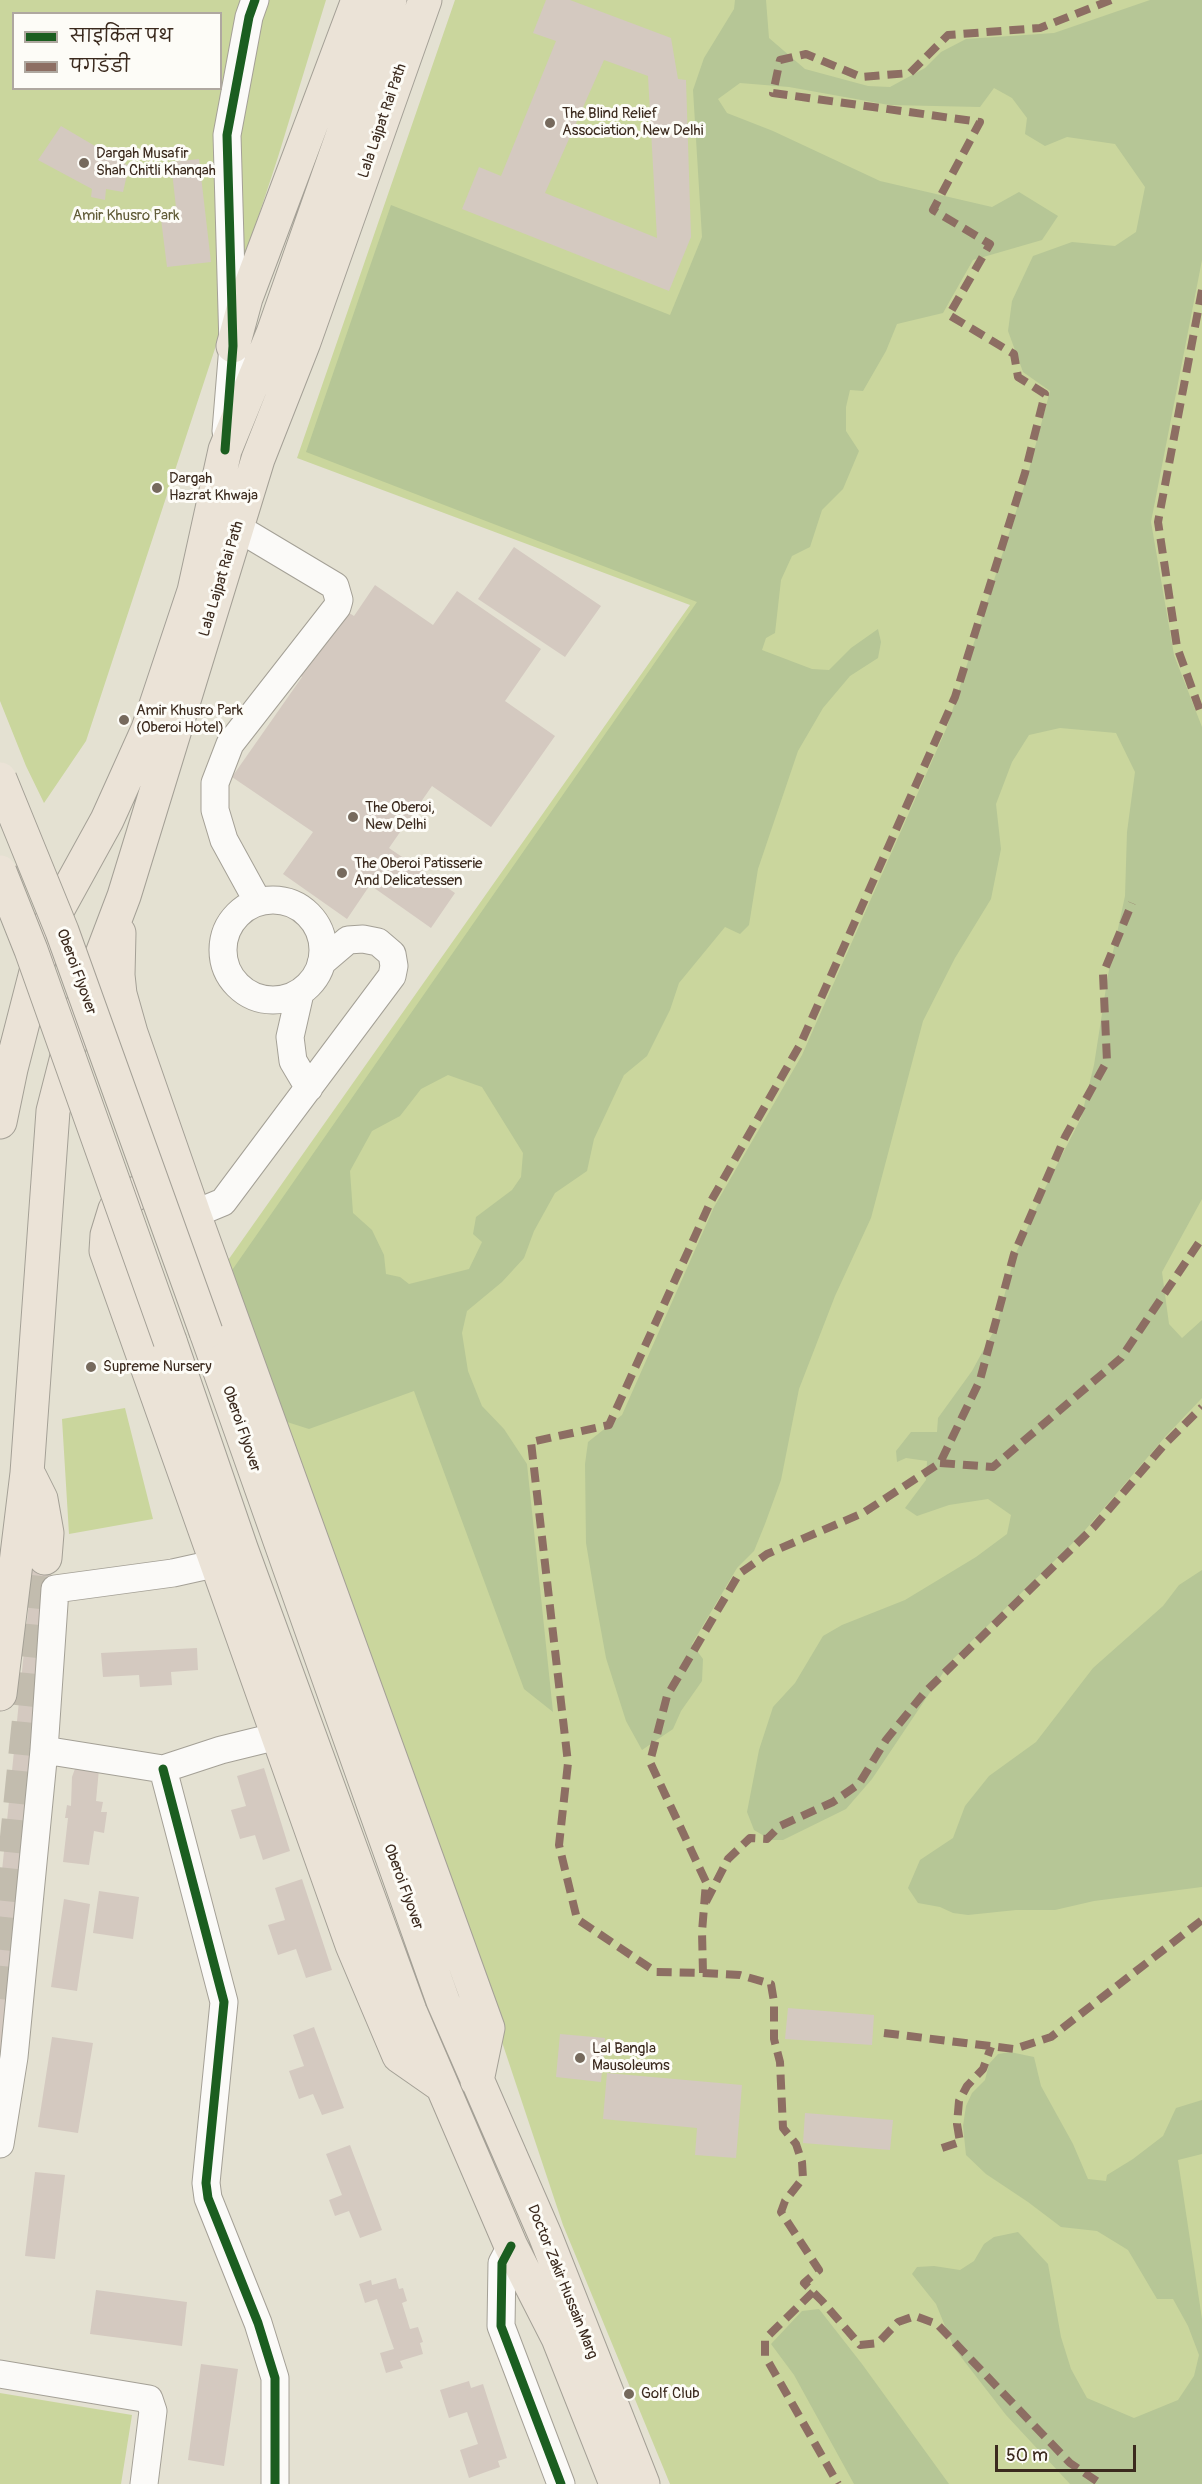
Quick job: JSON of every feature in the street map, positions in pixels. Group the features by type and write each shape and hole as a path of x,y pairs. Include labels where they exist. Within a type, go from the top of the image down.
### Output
{"main road":[{"path":"233,346 246,298 358,0"},
{"name":"Lala Lajpat Rai Path","path":"0,1122 10,1069 47,929 107,820 148,729 194,591 225,450 273,333 390,0"},
{"name":"Lala Lajpat Rai Path","path":"0,1694 27,1473 53,1112 75,1025 124,896 258,459 304,342 425,0"},
{"path":"258,459 308,362 443,0"},
{"name":"Oberoi Flyover","path":"0,778 62,931 148,1167 443,2001 477,2081"},
{"path":"0,872 31,950 115,1181 241,1548 410,2011 442,2086"},
{"path":"124,896 117,952 120,994 131,1033 194,1214 488,2028 477,2081"},
{"path":"194,1214 178,1199 164,1191 145,1189 115,1209 107,1235 106,1251 351,1945 399,2056 442,2086"},
{"path":"27,1473 41,1499 47,1533 45,1558"},
{"name":"Doctor Zakir Hussain Marg","path":"477,2081 545,2235 643,2484"},
{"name":"Doctor Zakir Hussain Marg","path":"442,2086 512,2246 558,2338 616,2484"}],"street":[{"path":"225,450 233,346 226,135 249,17 255,0"},
{"path":"238,528 335,586 339,600 337,607 230,744 215,783 215,810 224,840 258,902"},
{"path":"274,900 290,903 304,910 315,922 322,937 324,953 312,983 300,993 284,1000 267,1000 250,996 236,985 226,971 222,954 223,937 230,922 242,909 258,902 274,900"},
{"path":"194,1214 223,1202 392,976 394,966 392,954 378,942 363,939 348,940 321,963"},
{"path":"300,993 290,1038 293,1061 309,1088"},
{"path":"0,2144 14,2057 44,1750 55,1589 173,1573 218,1563"},
{"path":"44,1750 163,1769 221,1750 278,1736"},
{"path":"163,1769 224,2002 206,2183 208,2198 258,2323 275,2378 275,2484"},
{"path":"512,2246 502,2263 501,2326 561,2484"},
{"path":"0,2374 149,2399 153,2411 144,2484"}],"green space":[{"name":"Amir Khusro Park","path":"0,0 326,0 278,157 86,741 44,803 26,766 0,701"},
{"path":"455,0 1202,0 1202,2484 670,2484 563,2225 427,1817 219,1273 690,605 297,458"},
{"path":"735,0 766,0 769,38 805,69 868,86 890,87 925,68 941,52 966,39 1054,33 1150,0 1202,0 1202,260 1151,522 1174,655 1202,727 1202,1199 1162,1272 1169,1324 1182,1338 1202,1320 1202,1398 1165,1437 1080,1536 951,1661 872,1779 846,1809 783,1840 771,1840 754,1830 747,1812 759,1750 773,1707 795,1683 823,1636 842,1625 905,1600 976,1557 1007,1534 1011,1515 988,1499 949,1505 917,1516 905,1508 926,1480 927,1461 906,1458 897,1462 896,1451 911,1432 937,1432 938,1418 972,1371 996,1327 1015,1255 1045,1188 1081,1118 1094,1065 1108,975 1125,896 1127,832 1135,772 1116,733 1060,728 1029,735 1012,762 996,804 1001,849 991,899 955,958 923,1021 871,1218 835,1296 799,1389 781,1480 765,1524 754,1551 737,1568 692,1644 703,1659 702,1681 681,1711 673,1729 642,1750 626,1721 606,1658 596,1603 586,1543 585,1464 588,1442 622,1415 714,1207 802,1055 947,727 1027,477 1050,391 1023,372 1008,331 1012,301 1033,256 1072,242 1115,246 1136,232 1145,187 1115,144 1067,137 1045,146 1025,134 1027,118 1012,98 994,88 980,107 889,105 789,87 740,83 718,99 727,113 773,131 880,181 992,207 1019,192 1058,216 1042,240 973,260 943,313 897,324 886,351 863,391 850,390 846,407 846,431 859,451 843,489 822,510 810,547 792,556 781,580 775,633 766,638 762,650 812,669 829,670 851,648 878,629 881,642 878,658 850,676 823,708 798,751 758,869 749,925 740,934 725,927 679,983 670,1010 647,1056 624,1075 594,1139 587,1171 555,1193 534,1231 524,1258 502,1282 467,1311 462,1333 468,1371 482,1406 504,1429 527,1464 553,1712 524,1689 414,1391 309,1429 287,1422 274,1398 228,1276 697,602 306,452 391,205 670,315 702,237 693,90 704,58 734,9","holes":["448,1075 482,1087 523,1153 521,1177 512,1190 476,1217 473,1234 482,1242 469,1269 409,1284 400,1277 386,1274 384,1255 372,1230 353,1213 350,1171 372,1131 400,1116 421,1089"]},
{"path":"125,1408 153,1519 69,1534 62,1419"},
{"path":"1202,1570 1202,1887 1094,1901 1055,1910 1016,1910 968,1915 918,1903 908,1888 920,1860 953,1838 965,1806 989,1776 1036,1742 1093,1668 1163,1606 1179,1585"},
{"path":"1010,2052 1034,2057 1041,2086 1073,2144 1088,2179 1106,2181 1107,2175 1163,2136 1176,2108 1202,2100 1202,2154 1178,2160 1202,2319 1202,2484 1070,2484 1006,2415 954,2348 936,2304 912,2274 917,2267 934,2266 960,2270 974,2261 984,2244 994,2237 1018,2232 1048,2264 1061,2337 1071,2369 1087,2398 1134,2418 1178,2400 1194,2376 1199,2355 1188,2326 1173,2299 1157,2299 1128,2250 1097,2231 1061,2227 986,2174 966,2155 963,2126 966,2106 972,2093 985,2080 989,2064 998,2054"},
{"path":"819,2309 949,2484 854,2484 794,2375 771,2344 802,2311"},
{"path":"0,2393 132,2415 121,2484 0,2484"}],"building":[{"name":"The Blind Relief Association, New Delhi","path":"546,0 570,0 671,38 678,79 686,80 691,237 669,291 462,209 479,167 501,176 556,41 533,33","holes":["604,60 648,76 657,238 545,193"]},
{"name":"Dargah Musafir Shah Chitli Khanqah","path":"61,126 129,166 123,192 106,189 105,200 91,197 92,189 38,160"},
{"path":"199,159 211,262 167,267 161,219 177,217 171,162"},
{"path":"514,547 601,606 565,657 478,599"},
{"path":"375,585 433,625 457,591 541,649 505,701 555,736 491,827 432,786 389,848 455,893 431,928 370,885 347,919 283,874 313,832 232,777 302,677 298,673 343,609 354,616"},
{"path":"32,1571 51,1573 0,2076 0,1891"},
{"path":"197,1648 198,1670 171,1672 172,1685 140,1687 139,1675 103,1677 101,1653"},
{"path":"76,1766 99,1769 96,1801 103,1802 101,1812 107,1812 104,1833 94,1831 89,1865 63,1862 68,1818 65,1818 67,1805 71,1806 72,1777"},
{"path":"264,1768 290,1851 263,1860 255,1835 240,1839 231,1810 246,1806 237,1776"},
{"path":"302,1879 332,1970 306,1978 296,1949 278,1955 268,1925 285,1920 275,1888"},
{"path":"99,1891 139,1897 133,1939 93,1933"},
{"path":"64,1899 90,1904 77,1991 51,1987"},
{"path":"788,2008 874,2015 872,2045 785,2039"},
{"path":"314,2027 344,2108 322,2115 313,2094 299,2099 289,2071 304,2066 293,2035"},
{"name":"Lal Bangla Mausoleums","path":"560,2034 605,2038 601,2082 556,2077"},
{"path":"52,2037 93,2043 78,2133 38,2127"},
{"path":"607,2073 742,2085 736,2158 695,2155 697,2128 603,2119"},
{"path":"805,2113 893,2120 890,2150 803,2143"},
{"path":"350,2145 382,2230 360,2238 349,2211 335,2216 329,2200 342,2195 326,2154"},
{"path":"35,2172 65,2175 55,2259 25,2256"},
{"path":"396,2278 399,2289 403,2288 407,2301 402,2303 410,2329 418,2327 423,2342 420,2343 423,2354 400,2361 403,2368 386,2373 380,2353 394,2349 377,2299 365,2303 359,2284 371,2280 372,2285"},
{"path":"96,2290 187,2302 182,2346 90,2334"},
{"path":"201,2364 238,2369 224,2466 188,2460"},
{"path":"469,2381 471,2388 483,2384 507,2458 498,2461 500,2467 469,2478 460,2450 478,2444 467,2412 449,2418 440,2390"}],"tunnel":[{"path":"0,1999 45,1558"}],"marked path":[{"path":"1111,0 1040,28 948,35 910,73 861,77 806,54 780,60 773,93 980,122 933,210 990,244 949,315 1014,354 1018,377 1045,394 1025,473 955,697 801,1043 711,1201 609,1425 531,1442 568,1763 559,1845 577,1919 656,1972 703,1973 702,1932 706,1882 650,1762 667,1696 739,1574 767,1554 863,1513 940,1463 980,1380 1014,1254 1065,1137 1107,1061 1103,974 1132,903"},
{"path":"1202,290 1158,522 1177,647 1202,716"},
{"path":"940,1463 993,1467 1121,1358 1202,1238"},
{"path":"706,1902 728,1859 750,1838 767,1839 780,1826 833,1802 859,1784 886,1740 925,1692 1094,1527 1164,1445 1202,1407"},
{"path":"884,2033 1014,2049 1051,2037 1202,1920"},
{"path":"703,1973 740,1975 771,1984 774,2002 774,2039 780,2062 783,2128 796,2144 802,2162 803,2178 785,2201 781,2212 819,2270 804,2283 860,2345 878,2343 898,2322 915,2316 937,2324 1070,2463 1101,2484"},
{"path":"942,2148 960,2142 957,2124 959,2101 967,2086 983,2069 991,2047"},
{"path":"813,2292 765,2339 765,2356 838,2484"}],"cycle path":[{"path":"225,450 233,346 227,135 249,17 255,0"},
{"path":"163,1769 224,2002 206,2183 208,2198 258,2323 275,2378 275,2484"},
{"path":"511,2246 502,2263 501,2326 561,2484"}],"place":[{"name":"The Blind Relief Association, New Delhi","path":"550,123"},
{"name":"Dargah Musafir Shah Chitli Khanqah","path":"84,163"},
{"name":"Dargah Hazrat Khwaja","path":"157,488"},
{"name":"Amir Khusro Park (Oberoi Hotel)","path":"124,720"},
{"name":"The Oberoi, New Delhi","path":"353,817"},
{"name":"The Oberoi Patisserie And Delicatessen","path":"342,873"},
{"name":"Supreme Nursery","path":"91,1367"},
{"name":"Lal Bangla Mausoleums","path":"580,2058"},
{"name":"Golf Club","path":"629,2394"}]}
